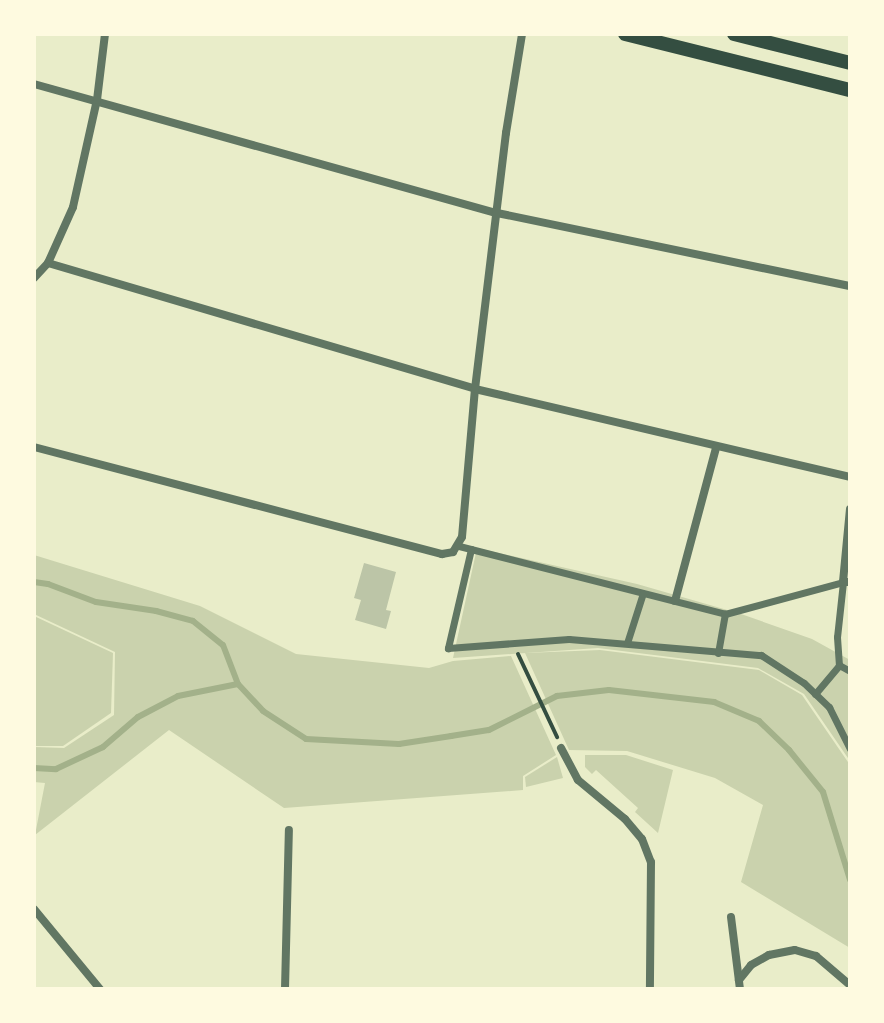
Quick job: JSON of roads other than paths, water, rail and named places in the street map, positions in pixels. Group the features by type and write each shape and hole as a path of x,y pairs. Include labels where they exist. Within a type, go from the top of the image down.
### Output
{"main road":[{"path":"625,34 850,90"},
{"path":"734,34 850,63"}],"street":[{"path":"34,278 48,263 73,207 97,100 105,34"},
{"path":"459,546 475,389 522,34"},
{"path":"34,84 497,213 850,286"},
{"path":"48,263 475,389 850,477"},
{"path":"34,447 442,554 459,546 725,614 846,582"},
{"path":"675,601 716,448"},
{"path":"815,694 839,665 837,637 846,582 850,509"},
{"path":"471,549 448,648 569,639 761,655 829,707 850,749"},
{"path":"824,587 841,600"},
{"path":"627,643 643,593"},
{"path":"718,653 725,614"},
{"path":"839,665 850,671"},
{"path":"561,748 578,780 625,819 642,839 651,862 650,989"},
{"path":"285,989 289,830"},
{"path":"34,909 100,989"},
{"path":"731,917 740,984"},
{"path":"740,984 751,965 769,955 795,950 816,956 850,985"}],"waterway":[{"path":"34,582 96,602 156,611 193,621 223,645 238,684 263,711 306,739 399,744 489,730 557,696 609,690 714,702 759,721 789,750 823,792 850,880"},
{"path":"34,768 56,769 103,747 138,717 178,696 238,684"}]}
